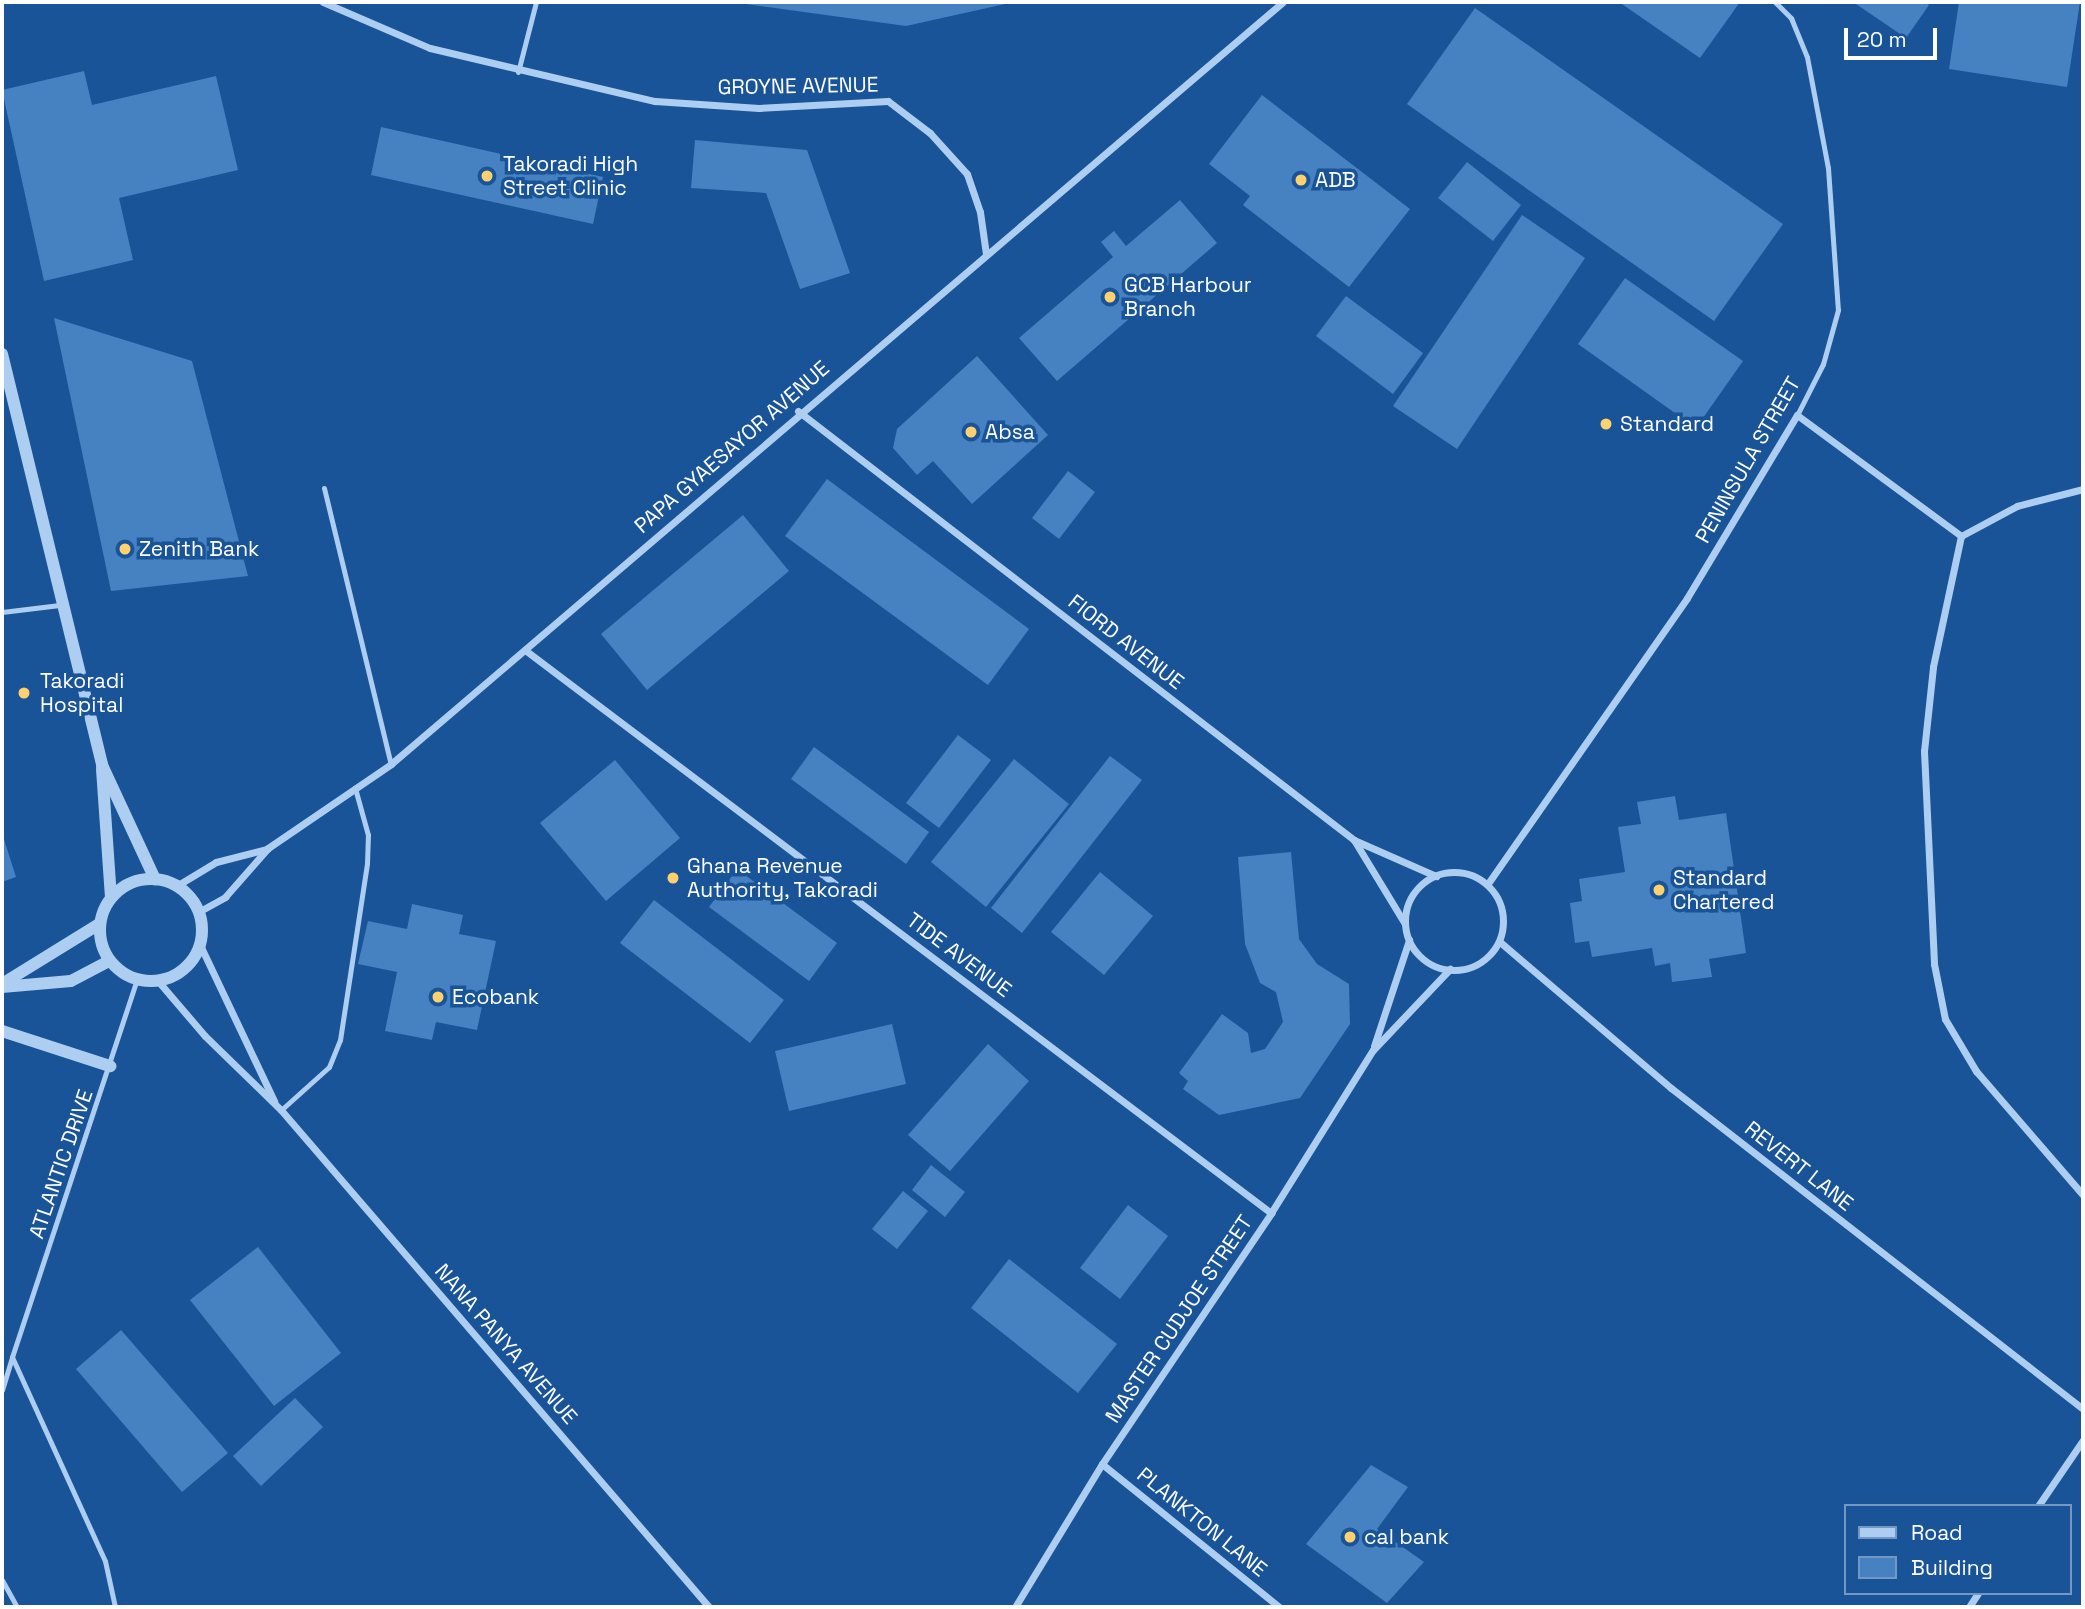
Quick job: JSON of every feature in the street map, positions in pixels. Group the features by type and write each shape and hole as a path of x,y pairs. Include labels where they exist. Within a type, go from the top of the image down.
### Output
{"street":[{"name":"GROYNE AVENUE","path":"323,2 430,48 518,72 655,101 759,108 888,101 930,133 967,174 986,254"},
{"name":"PAPA GYAESAYOR AVENUE","path":"200,911 225,897 268,848 391,764 798,411 1283,2"},
{"path":"2,354 60,605 102,765 155,879"},
{"name":"FIORD AVENUE","path":"798,411 1354,840 1405,924"},
{"path":"1797,415 1961,536"},
{"name":"PENINSULA STREET","path":"1489,882 1687,598 1797,415"},
{"path":"2083,489 2017,506 1961,536 1933,667 1924,751 1934,964 1945,1019 1976,1071 2083,1195"},
{"name":"TIDE AVENUE","path":"525,650 1272,1213"},
{"path":"102,765 111,898"},
{"path":"1354,840 1436,876"},
{"path":"178,885 216,862 268,848"},
{"path":"1466,873 1489,882 1501,908 1500,942 1469,968 1450,970 1433,965 1409,940 1405,924 1419,887 1436,876 1466,873"},
{"path":"2,986 99,924 111,898 130,883 155,879 178,885 200,911 200,945 184,969 158,981 136,980 110,961 99,924"},
{"name":"MASTER CUDJOE STREET","path":"1373,1050 1409,940"},
{"name":"REVERT LANE","path":"1500,942 1671,1088 2083,1409"},
{"name":"NANA PANYA AVENUE","path":"200,945 278,1107"},
{"path":"2,986 71,981 110,961"},
{"name":"MASTER CUDJOE STREET","path":"1015,1607 1102,1464 1272,1213 1373,1050 1450,970"},
{"name":"NANA PANYA AVENUE","path":"158,981 205,1036 278,1107 709,1607"},
{"path":"2,1031 110,1066"},
{"path":"2039,1504 2083,1440"},
{"name":"PLANKTON LANE","path":"1102,1464 1279,1607"}],"lane":[{"path":"518,72 536,2"},
{"name":"PENINSULA STREET","path":"1775,2 1791,18 1807,57 1828,168 1838,310 1824,364 1797,415"},
{"path":"324,488 391,764"},
{"path":"2,612 60,605"},
{"path":"278,1107 328,1067 340,1040 367,863 368,835 355,788"},
{"name":"ATLANTIC DRIVE","path":"2,1390 136,980"},
{"path":"12,1357 105,1561 115,1607"},
{"path":"2,1580 17,1607"}],"building":[{"path":"731,2 1014,2 906,26"},
{"path":"1619,2 1740,2 1700,58"},
{"path":"1853,2 1925,2 1929,5 1906,38"},
{"path":"1959,2 2080,2 2067,87 1949,69"},
{"path":"1475,8 1783,224 1714,321 1407,104"},
{"path":"84,71 92,105 216,76 238,170 119,198 133,260 44,281 2,90"},
{"name":"ADB","path":"1262,95 1410,209 1349,287 1243,205 1250,196 1209,164"},
{"name":"Takoradi High Street Clinic","path":"381,127 603,177 593,224 371,175"},
{"path":"695,140 807,150 850,273 800,289 766,193 691,188"},
{"path":"1467,162 1521,205 1493,241 1438,198"},
{"name":"GCB Harbour Branch","path":"1180,200 1217,243 1057,381 1019,338 1113,257 1101,242 1114,231 1126,246"},
{"path":"1522,215 1585,258 1457,449 1393,406"},
{"path":"1625,278 1743,361 1696,428 1578,344"},
{"path":"1346,296 1423,353 1393,394 1316,336"},
{"path":"54,318 192,361 248,576 111,591"},
{"name":"Absa","path":"977,356 1048,435 972,504 933,461 917,475 893,448 897,429"},
{"path":"1068,471 1095,492 1059,539 1032,518"},
{"path":"827,479 1029,629 988,685 785,536"},
{"path":"743,515 789,571 647,690 601,634"},
{"path":"958,735 991,760 939,828 906,803"},
{"path":"814,747 929,832 906,864 791,779"},
{"path":"1110,756 1142,780 1022,933 991,908"},
{"path":"1014,759 1069,804 986,907 931,862"},
{"path":"615,760 680,838 606,901 540,823"},
{"name":"Standard Chartered","path":"1675,796 1679,820 1726,813 1746,953 1709,959 1712,977 1672,982 1670,963 1655,966 1652,948 1592,957 1589,941 1575,943 1570,903 1582,901 1579,879 1625,872 1618,827 1641,824 1637,802"},
{"path":"2,833 16,877 2,882"},
{"path":"1291,852 1299,939 1317,964 1349,984 1350,1024 1300,1098 1219,1115 1183,1089 1188,1081 1179,1073 1222,1014 1248,1033 1251,1053 1265,1049 1283,1022 1276,992 1260,983 1245,944 1238,857"},
{"path":"737,869 837,943 809,981 709,907"},
{"path":"1100,872 1153,916 1104,975 1051,932"},
{"path":"654,900 784,1000 750,1043 620,943"},
{"name":"Ecobank","path":"412,904 463,915 459,934 496,941 477,1030 436,1022 432,1040 385,1031 397,972 358,964 368,921 407,929"},
{"path":"892,1024 906,1084 789,1111 775,1051"},
{"path":"988,1044 1029,1081 950,1171 908,1135"},
{"path":"931,1165 965,1192 945,1217 912,1190"},
{"path":"903,1191 928,1211 897,1249 872,1229"},
{"path":"1128,1205 1168,1236 1120,1299 1080,1268"},
{"path":"258,1247 341,1353 274,1406 190,1300"},
{"path":"1009,1259 1117,1344 1078,1393 971,1308"},
{"path":"121,1330 228,1453 182,1492 76,1369"},
{"path":"295,1398 323,1427 261,1486 233,1456"},
{"name":"cal bank","path":"1371,1465 1408,1487 1377,1529 1424,1562 1387,1603 1306,1544"}],"place":[{"name":"Takoradi High Street Clinic","path":"487,176"},
{"name":"ADB","path":"1301,180"},
{"name":"GCB Harbour Branch","path":"1110,297"},
{"name":"Standard","path":"1606,424"},
{"name":"Absa","path":"971,432"},
{"name":"Zenith Bank","path":"125,549"},
{"name":"Takoradi Hospital","path":"24,693"},
{"name":"Ghana Revenue Authority, Takoradi","path":"673,878"},
{"name":"Standard Chartered","path":"1659,890"},
{"name":"Ecobank","path":"438,997"},
{"name":"cal bank","path":"1350,1537"}]}
